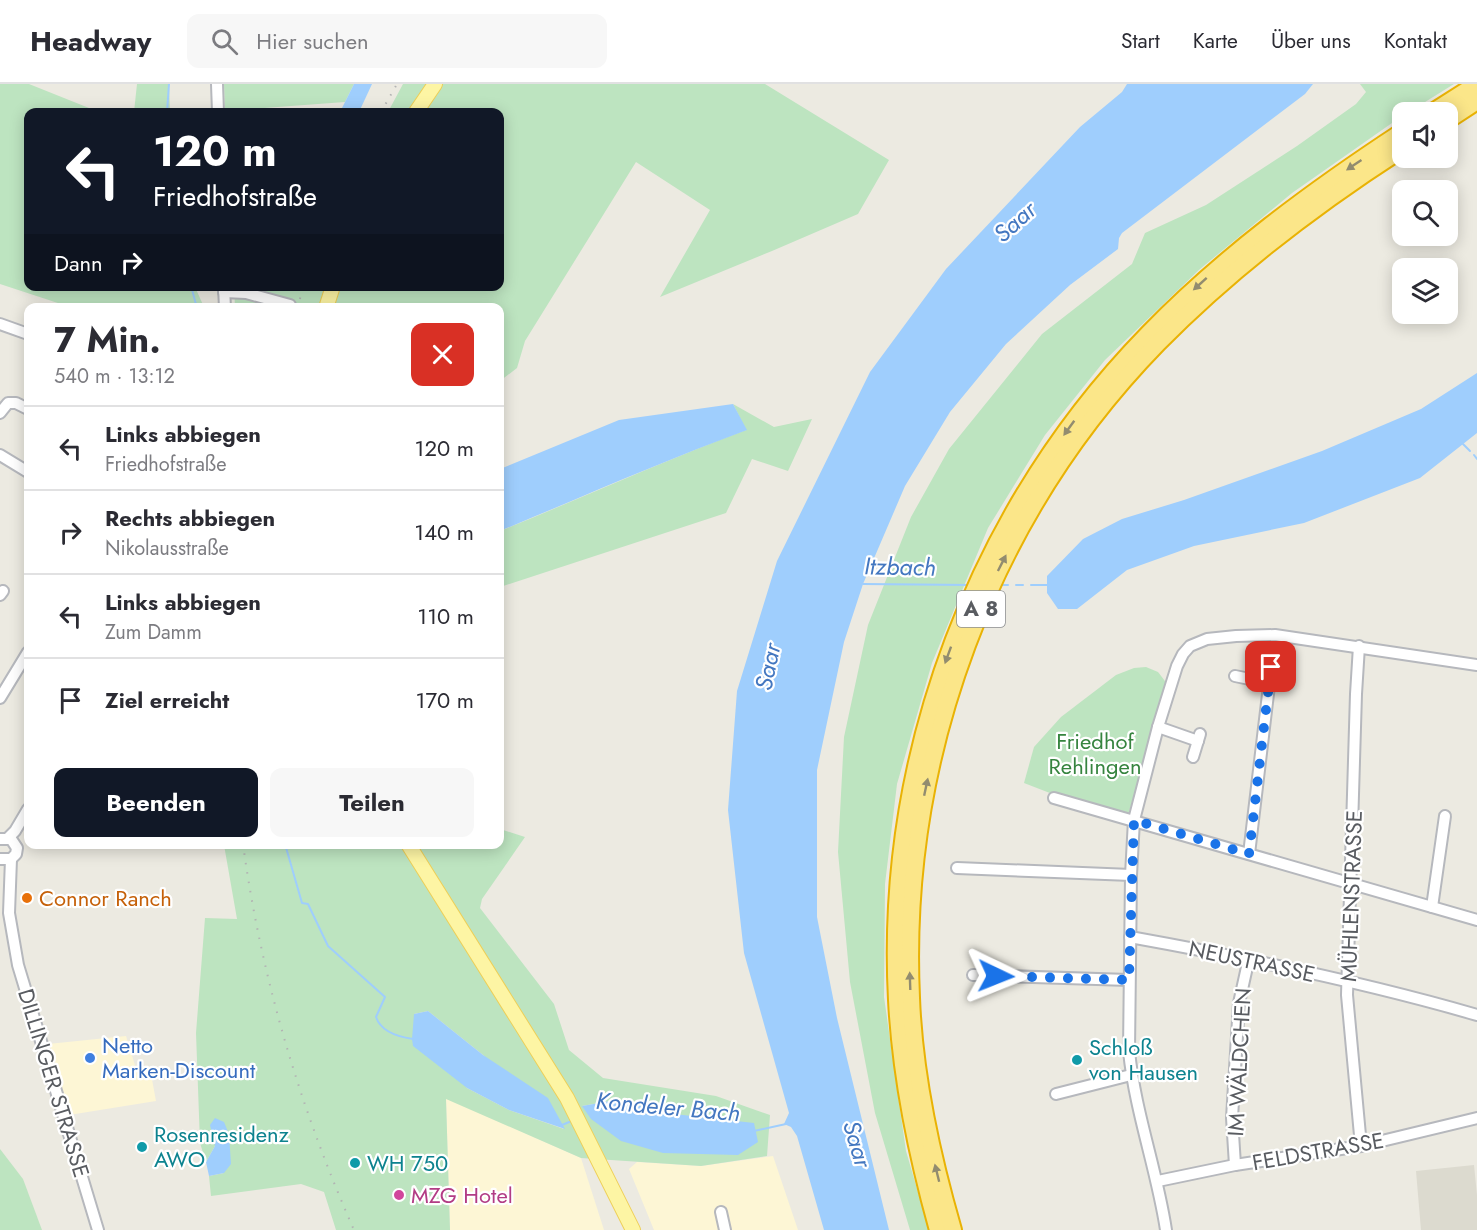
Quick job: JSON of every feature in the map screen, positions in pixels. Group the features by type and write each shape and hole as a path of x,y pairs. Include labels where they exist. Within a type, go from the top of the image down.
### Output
{"highway":[{"path":"1449,102 1477,84"},
{"path":"1458,113 1477,101"},
{"name":"A 8","path":"938,1230 923,1173 906,1090 897,1002 896,932 902,845 921,746 947,657 961,620 978,581 1025,493 1078,415 1140,343 1174,308 1248,244 1332,180 1392,139"},
{"name":"A 8","path":"953,1230 936,1170 920,1088 911,1001 910,932 916,847 934,750 960,661 974,625 990,587 1036,500 1078,439 1122,384 1184,318 1256,254 1340,191 1392,156"}],"main road":[{"path":"419,108 435,84"},
{"path":"411,849 567,1098 633,1230"}],"street":[{"path":"217,84 218,108"},
{"path":"235,291 283,303"},
{"path":"0,324 24,333"},
{"path":"0,413 11,402 24,407"},
{"path":"0,455 24,470"},
{"path":"1166,1230 1158,1181 1131,1075 1129,980 1131,875 1134,820 1158,727 1183,654 1198,642 1207,639 1255,635 1293,637 1477,665"},
{"name":"MÜHLENSTRASSE","path":"1359,646 1348,1011 1360,1146"},
{"path":"1249,854 1273,652"},
{"path":"0,698 24,659"},
{"path":"1235,676 1269,683"},
{"path":"1158,727 1199,737 1193,757"},
{"path":"1054,798 1477,920"},
{"path":"1432,907 1446,816"},
{"name":"DILLINGER STRASSE","path":"24,817 6,838 17,851 4,859 12,939 98,1230"},
{"path":"957,868 1131,875"},
{"name":"NEUSTRASSE","path":"1130,937 1249,958 1477,1015"},
{"name":"IM WÄLDCHEN","path":"1235,1165 1232,1118 1239,1002 1249,958"},
{"path":"973,975 1129,980"},
{"path":"1056,1094 1131,1075"},
{"name":"FELDSTRASSE","path":"1158,1181 1235,1165 1360,1146 1477,1118"},
{"path":"721,1212 726,1230"}],"shaded area":[{"path":"126,1036 138,1075 151,1074 156,1101 69,1115 48,1044"},
{"path":"446,1098 581,1158 604,1230 450,1230"},
{"path":"773,1156 798,1230 654,1230 629,1169 637,1162 701,1166"},
{"path":"1474,1165 1477,1230 1421,1230 1416,1171"}],"green space":[{"path":"0,84 29,84 89,108 24,108 24,291 197,291 202,303 58,303 0,284"},
{"path":"137,84 169,84 170,108 134,108"},
{"path":"224,84 354,84 345,102 265,108 225,108"},
{"path":"403,84 765,84 889,160 858,214 660,297 710,210 636,162 525,341 517,368 504,378 504,303 235,303 234,291 504,291 504,108 390,108"},
{"path":"1360,84 1454,84 1425,102 1392,102 1392,123 1292,193 1200,269 1105,360 1045,435 988,528 932,663 897,784 885,884 884,997 906,1151 929,1230 910,1230 875,1113 850,982 838,852 844,737 868,625 911,517 949,449 1042,334 1132,264 1145,233 1206,205 1297,146 1356,104 1366,92"},
{"path":"733,404 774,427 812,419 788,471 752,459 726,513 504,586 504,529 746,430"},
{"name":"Friedhof Rehlingen","path":"1146,667 1158,672 1168,685 1128,815 1055,795 1024,783 1034,747 1061,717 1116,675 1134,668"},
{"path":"504,830 525,837 482,899 480,908 554,1004 569,1050 603,1078 716,1096 770,1115 767,1156 701,1166 581,1158 446,1099 450,1230 336,1230 324,1192 301,1184 211,1196 209,1176 224,1173 215,1146 206,1162 200,1143 196,1033 205,918 237,919 225,849 504,849","holes":["428,1011 483,1055 564,1129 509,1110 467,1088 414,1014","616,1100 674,1114 582,1106"]},
{"path":"0,1149 23,1179 42,1230 0,1230"}],"water":[{"path":"354,84 372,84 361,108 342,108"},
{"name":"Saar","path":"1127,84 1313,84 1305,94 1122,233 1118,249 1070,285 1006,344 950,412 905,486 863,584 844,642 817,770 817,917 837,1018 889,1230 824,1230 797,1136 791,1127 784,1124 789,1113 744,953 728,810 737,691 777,561 870,372 946,269 1080,127 1122,92"},
{"path":"1477,373 1477,433 1420,478 1304,523 1194,546 1127,570 1077,609 1058,609 1047,593 1047,576 1083,539 1122,519 1184,500 1322,451 1421,409"},
{"path":"733,404 747,430 504,529 504,467 619,420"},
{"path":"428,1011 483,1055 548,1098 565,1129 509,1110 467,1088 413,1046 414,1014"},
{"path":"616,1100 674,1114 754,1123 758,1142 738,1155 663,1153 621,1141 591,1119 582,1106"},
{"path":"215,1118 224,1122 229,1134 231,1164 224,1173 209,1176 206,1162 215,1146 210,1125"}],"waterway":[{"name":"Kondeler Bach","path":"167,108 169,84"},
{"name":"Kondeler Bach","path":"192,291 196,303"},
{"name":"Itzbach","path":"1463,444 1470,451"},
{"name":"Itzbach","path":"1474,455 1477,459"},
{"name":"Itzbach","path":"863,584 971,585"},
{"name":"Itzbach","path":"1000,585 1008,585"},
{"name":"Itzbach","path":"1016,585 1023,585"},
{"name":"Itzbach","path":"1031,585 1047,585"},
{"name":"Kondeler Bach","path":"286,849 302,903 308,904 328,946 385,997 376,1017 378,1022 386,1030 396,1035 413,1039"},
{"name":"Kondeler Bach","path":"562,1125 574,1120"},
{"name":"Kondeler Bach","path":"754,1131 786,1124"}],"railway":[{"path":"383,108 397,84"},
{"path":"299,303 302,291"},
{"path":"244,849 260,943 285,1041 316,1137 354,1230"}],"place":[{"name":"Connor Ranch","path":"27,898"},
{"name":"Netto Marken-Discount","path":"90,1058"},
{"name":"Schloß von Hausen","path":"1077,1060"},
{"name":"Rosenresidenz AWO","path":"142,1147"},
{"name":"WH 750","path":"355,1163"},
{"name":"MZG Hotel","path":"399,1195"}],"route":[{"path":"996,976 1129,980 1134,820 1249,854 1271,667"}]}
